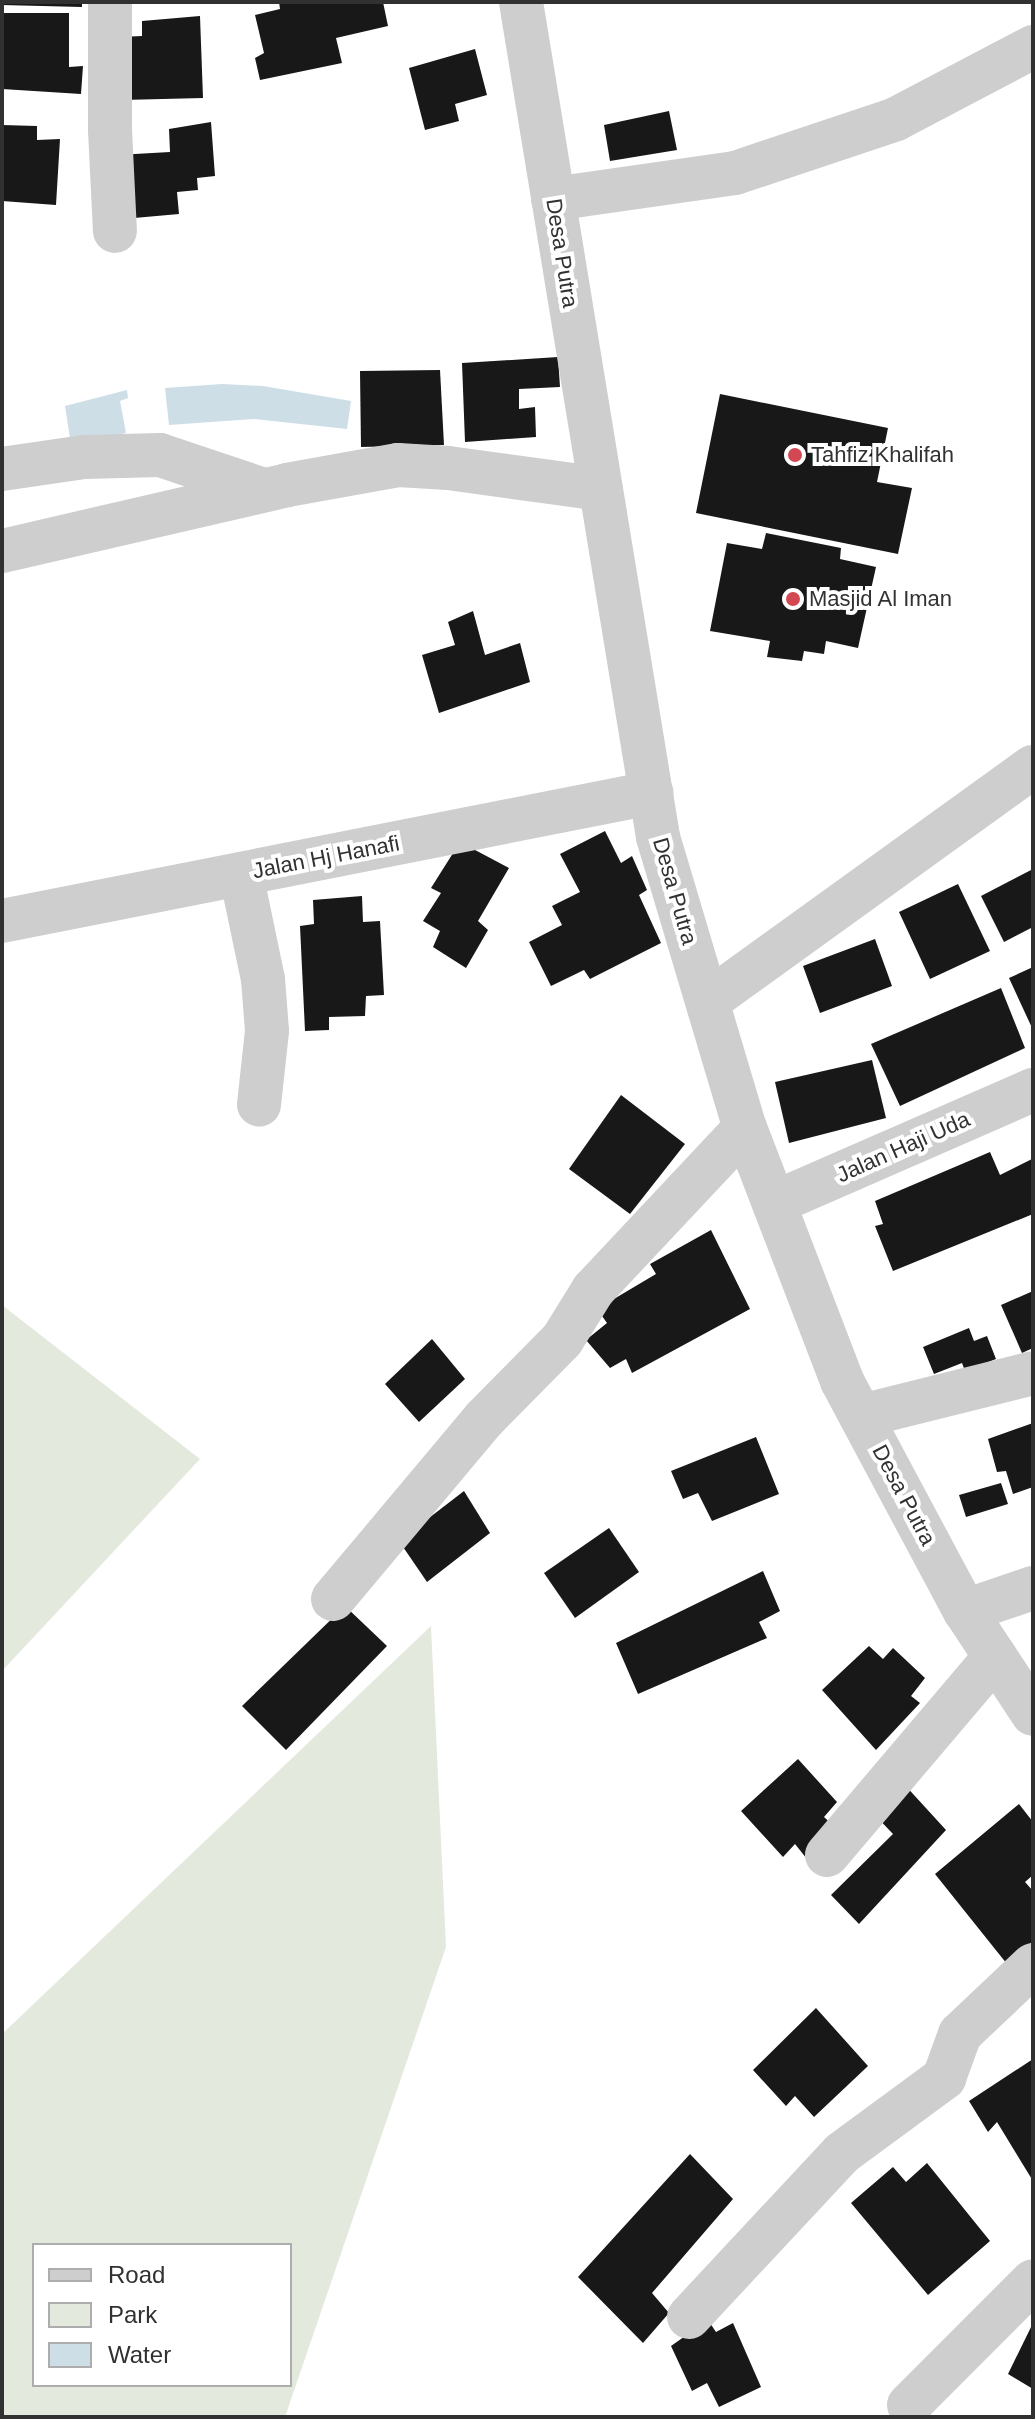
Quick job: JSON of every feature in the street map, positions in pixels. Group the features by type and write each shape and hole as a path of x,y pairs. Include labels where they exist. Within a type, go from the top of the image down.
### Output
{"street":[{"path":"110,2 110,130 115,231"},
{"name":"Desa Putra","path":"521,2 658,837 745,1128 842,1381 965,1611 1033,1714"},
{"path":"553,199 735,173 896,119 1033,47"},
{"path":"2,469 84,457 160,455 264,490"},
{"path":"2,551 264,490 398,465 448,468 601,489"},
{"path":"708,1001 1033,767"},
{"name":"Jalan Hj Hanafi","path":"2,921 651,793"},
{"path":"241,874 263,979 267,1031 259,1105"},
{"name":"Jalan Haji Uda","path":"774,1203 1033,1090"},
{"path":"333,1599 484,1419 562,1340 593,1290 745,1128"},
{"path":"861,1416 1033,1373"},
{"path":"965,1611 1033,1588"},
{"path":"827,1855 995,1657"},
{"path":"689,2317 842,2153 944,2078 960,2034 1033,1965"},
{"path":"909,2405 1033,2281"}],"green space":[{"path":"2,1305 200,1459 2,1671"},
{"path":"431,1626 446,1947 285,2417 2,2417 2,2034"}],"water":[{"path":"222,384 263,386 351,401 347,429 254,419 169,425 165,388"},
{"path":"127,390 128,398 120,401 126,433 71,445 65,406"}],"building":[{"path":"2,2 82,2 82,7 2,5"},
{"path":"279,2 383,2 388,26 336,38 342,63 260,80 255,58 264,53 255,15 280,9"},
{"path":"2,13 69,13 69,67 83,66 81,94 2,89"},
{"path":"200,16 203,98 122,100 119,37 142,36 142,21"},
{"path":"475,49 487,95 455,104 459,121 425,130 409,68"},
{"path":"669,111 677,150 610,161 604,125"},
{"path":"211,122 215,176 197,178 198,190 177,192 179,214 123,219 117,155 170,152 169,129"},
{"path":"2,125 37,126 37,140 60,139 56,205 2,201"},
{"path":"558,357 560,387 519,389 519,409 535,407 536,437 465,442 462,363"},
{"path":"440,370 444,445 361,447 360,371"},
{"name":"Tahfiz Khalifah","path":"720,394 888,428 877,482 912,488 898,554 696,513"},
{"name":"Masjid Al Iman","path":"766,533 841,548 840,559 876,567 858,648 826,641 824,654 804,651 802,661 767,657 770,641 710,631 727,543 762,549"},
{"path":"473,611 485,655 520,643 530,682 439,713 422,655 455,645 448,622"},
{"path":"605,831 621,863 632,856 647,890 639,895 661,943 590,979 584,970 551,986 529,942 562,925 552,906 580,892 560,854"},
{"path":"460,842 509,868 478,921 488,930 466,968 433,947 440,931 423,921 441,893 431,888"},
{"path":"1033,869 1033,927 1004,942 981,896"},
{"path":"958,884 990,951 930,979 899,912"},
{"path":"362,896 363,922 380,921 384,995 366,996 365,1016 329,1017 329,1030 305,1031 300,926 314,924 313,900"},
{"path":"875,939 892,986 820,1013 803,966"},
{"path":"1033,967 1033,1030 1009,978"},
{"path":"1001,988 1025,1048 900,1106 871,1044"},
{"path":"872,1060 886,1118 789,1143 775,1082"},
{"path":"621,1095 685,1144 630,1214 569,1169"},
{"path":"990,1152 1000,1175 1032,1159 1033,1214 893,1271 875,1226 883,1224 875,1201"},
{"path":"711,1230 750,1309 632,1373 626,1359 610,1368 586,1340 607,1323 597,1309 656,1274 650,1264"},
{"path":"1033,1291 1033,1348 1022,1353 1001,1305"},
{"path":"969,1328 974,1341 987,1336 996,1359 965,1371 962,1363 934,1374 923,1347"},
{"path":"432,1339 465,1379 419,1422 385,1384"},
{"path":"1033,1423 1033,1487 1013,1494 1006,1471 997,1472 988,1439"},
{"path":"756,1437 779,1494 712,1521 698,1493 683,1499 671,1471"},
{"path":"1001,1483 1008,1504 966,1517 959,1495"},
{"path":"464,1491 490,1533 427,1582 399,1541"},
{"path":"609,1528 639,1572 575,1618 544,1573"},
{"path":"763,1571 780,1611 759,1622 767,1638 638,1694 616,1643"},
{"path":"345,1606 387,1646 286,1750 242,1706"},
{"path":"869,1646 883,1659 893,1648 925,1678 911,1696 920,1703 876,1750 822,1690"},
{"path":"798,1759 837,1802 824,1817 837,1829 807,1859 795,1844 783,1857 741,1811"},
{"path":"903,1783 946,1830 859,1924 831,1895 893,1834 872,1812"},
{"path":"1019,1804 1033,1822 1033,1875 1025,1882 1033,1891 1033,1941 1007,1964 935,1874"},
{"path":"816,2008 868,2066 814,2117 795,2096 786,2106 753,2070"},
{"path":"1033,2059 1033,2181 997,2122 988,2132 969,2101"},
{"path":"690,2154 733,2199 652,2293 669,2313 643,2343 578,2277"},
{"path":"927,2163 990,2241 928,2295 851,2203 893,2167 906,2182"},
{"path":"708,2320 716,2332 733,2323 761,2387 719,2407 707,2383 692,2391 671,2346"},
{"path":"1033,2323 1033,2389 1008,2374"}],"place":[{"name":"Tahfiz Khalifah","path":"795,455"},
{"name":"Masjid Al Iman","path":"793,599"}]}
